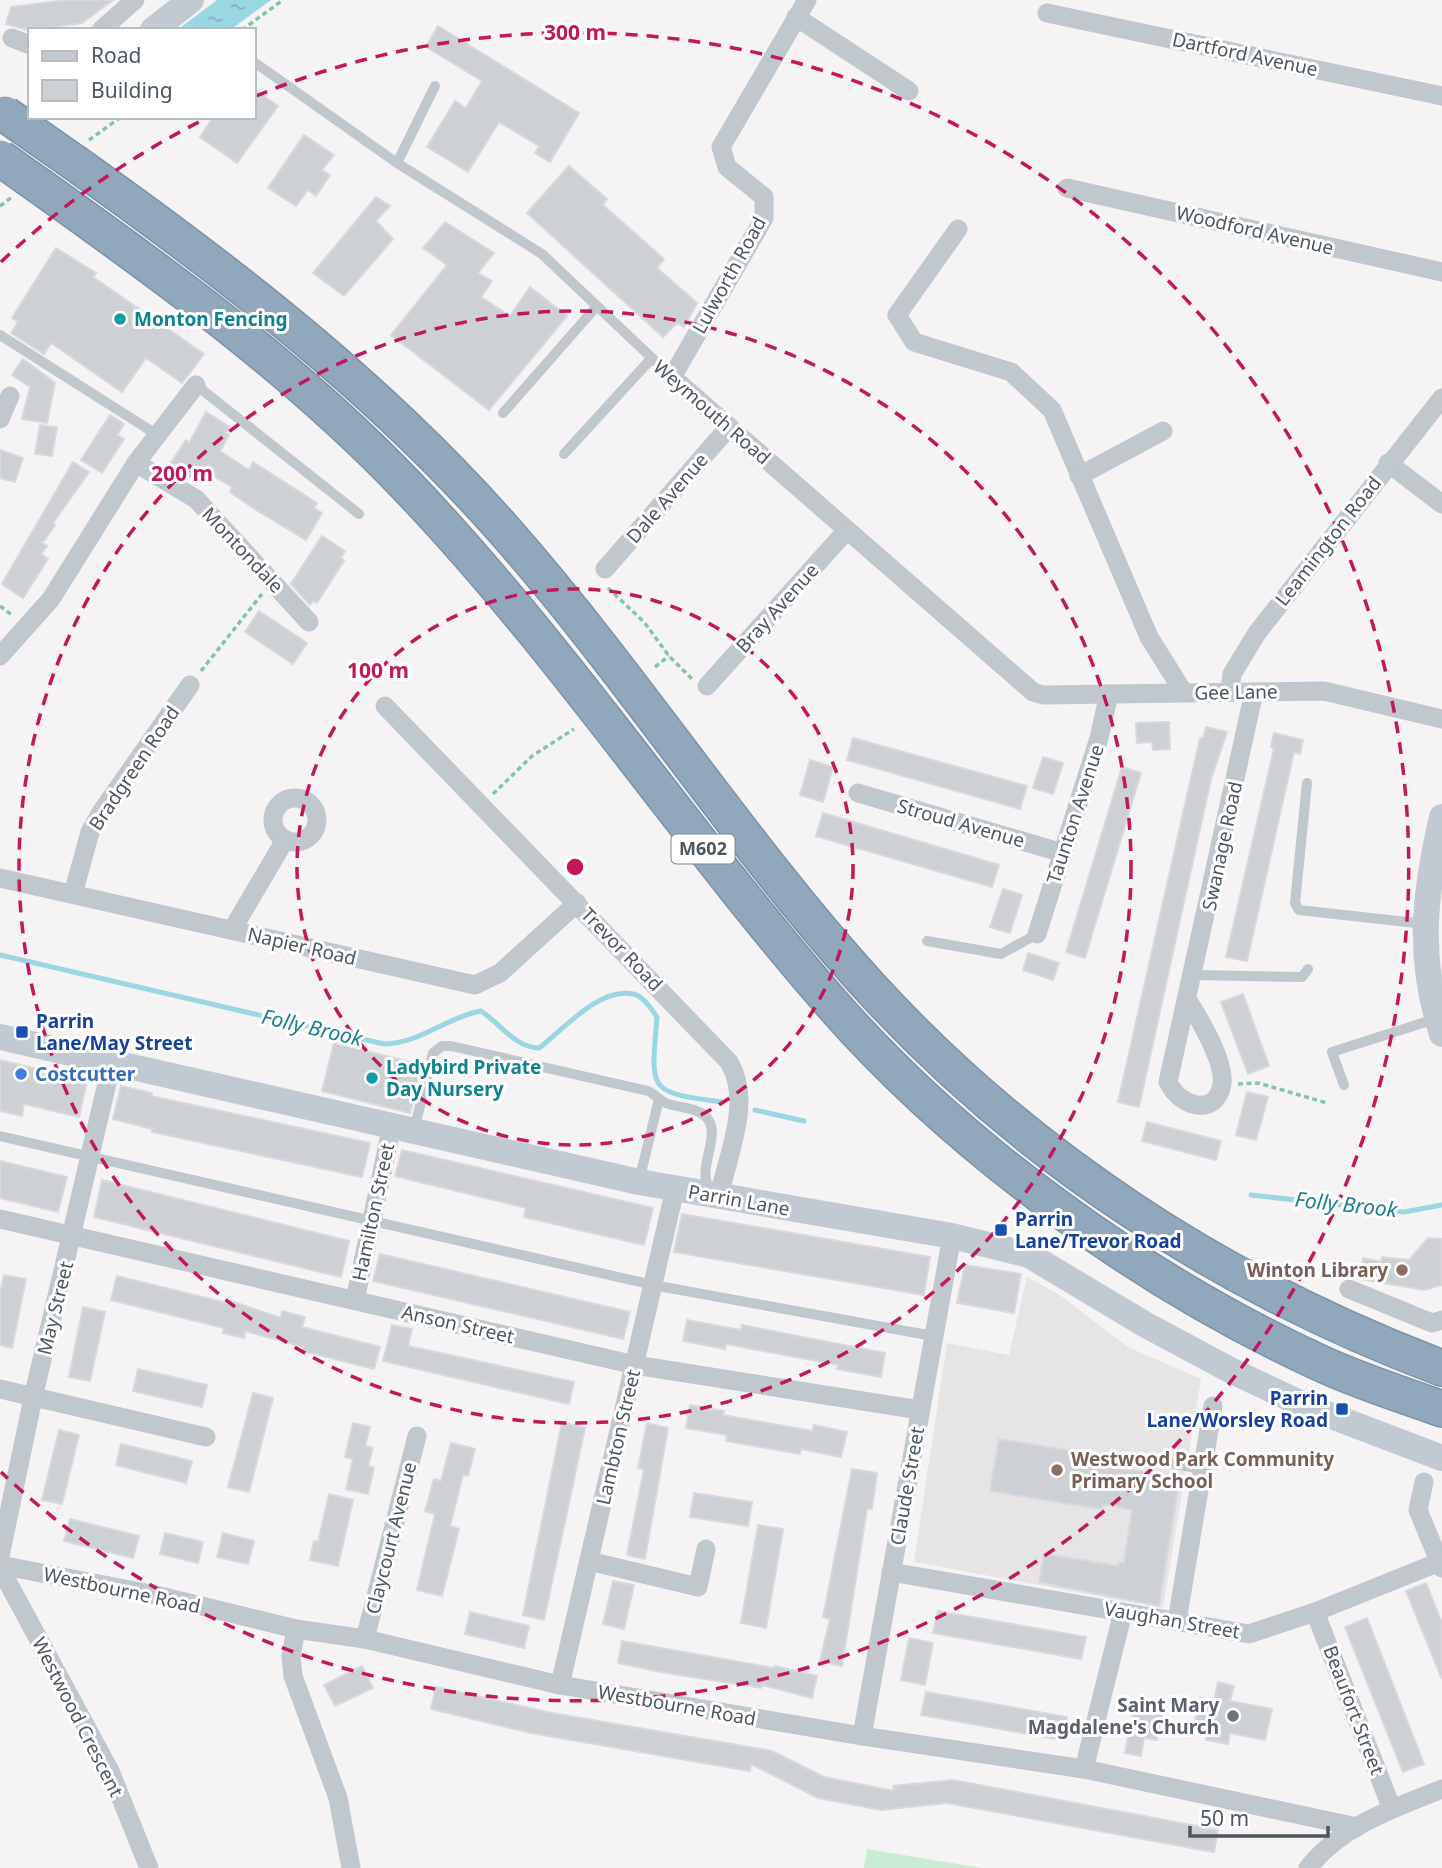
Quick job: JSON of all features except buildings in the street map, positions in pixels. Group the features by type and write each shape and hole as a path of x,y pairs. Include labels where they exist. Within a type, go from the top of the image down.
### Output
{"highway":[{"name":"M602","path":"9,120 75,163 247,289 348,373 442,462 555,590 795,899 867,984 974,1089 1084,1179 1203,1256 1339,1326 1442,1367"},
{"name":"M602","path":"0,158 165,275 281,366 407,485 520,614 690,834 836,1009 944,1116 1055,1205 1182,1290 1319,1363 1442,1409"}],"main road":[{"path":"156,28 191,0"},
{"path":"1439,1026 1425,924 1428,879 1442,817"},
{"name":"Parrin Lane","path":"0,1037 639,1182 719,1198 951,1236 1029,1255 1146,1325 1230,1370 1308,1407 1442,1458"}],"street":[{"path":"103,28 135,0"},
{"name":"Lulworth Road","path":"672,377 764,218 764,197 754,186 727,167 721,147 807,0"},
{"name":"Dartford Avenue","path":"1047,13 1442,96"},
{"path":"796,17 909,90"},
{"name":"Woodford Avenue","path":"1067,188 1442,272"},
{"name":"Gee Lane","path":"958,229 897,315 914,342 1011,372 1052,410 1149,637 1184,693 1324,691 1442,719"},
{"name":"Weymouth Road","path":"672,377 1033,692 1043,695 1184,693"},
{"path":"0,656 51,599 136,463 196,385"},
{"path":"0,419 10,396"},
{"name":"Leamington Road","path":"1230,692 1232,674 1257,633 1388,463 1442,398"},
{"name":"Dale Avenue","path":"605,569 729,427"},
{"path":"1079,476 1163,431"},
{"name":"Montondale","path":"136,463 195,499 309,622"},
{"path":"1388,463 1442,504"},
{"name":"Bray Avenue","path":"707,686 847,530"},
{"name":"Bradgreen Road","path":"73,894 90,832 100,814 190,685"},
{"name":"Swanage Road","path":"1222,1084 1216,1097 1201,1106 1186,1104 1174,1095 1168,1082 1254,692"},
{"name":"Taunton Avenue","path":"1037,934 1100,738 1109,694"},
{"name":"Trevor Road","path":"386,706 578,902 723,1054 734,1070 740,1091 740,1104 719,1198"},
{"name":"Stroud Avenue","path":"858,793 1063,853"},
{"path":"232,930 285,840"},
{"name":"Napier Road","path":"0,878 475,985 500,974 578,902"},
{"path":"1187,999 1219,1063 1222,1084"},
{"name":"May Street","path":"0,1556 33,1398 112,1062"},
{"name":"Hamilton Street","path":"355,1300 372,1221 403,1128"},
{"name":"Lambton Street","path":"560,1685 675,1189"},
{"name":"Anson Street","path":"0,1219 635,1365 920,1410"},
{"name":"Claude Street","path":"862,1736 951,1236"},
{"path":"1349,1289 1432,1323 1442,1320"},
{"path":"0,1389 206,1437"},
{"path":"1177,1621 1213,1406"},
{"name":"Claycourt Avenue","path":"365,1639 417,1436"},
{"path":"1424,1482 1418,1510 1441,1564"},
{"path":"589,1561 698,1587 706,1549"},
{"name":"Vaughan Street","path":"891,1572 1250,1634 1441,1564"},
{"name":"Westbourne Road","path":"0,1567 156,1595 296,1629 365,1639 560,1685 862,1736 1084,1769 1357,1827"},
{"name":"Westwood Crescent","path":"0,1567 110,1771 149,1868"},
{"path":"1084,1769 1123,1612"},
{"name":"Beaufort Street","path":"1315,1612 1392,1809"},
{"path":"296,1629 291,1656 293,1676 338,1798 351,1868"},
{"path":"1308,1868 1329,1847 1357,1827 1392,1809 1442,1789"}],"lane":[{"name":"Weymouth Road","path":"256,63 397,163 542,254 672,377"},
{"path":"397,163 435,86"},
{"path":"503,413 596,307"},
{"path":"0,335 156,434"},
{"path":"564,454 651,359"},
{"path":"196,385 359,514"},
{"path":"1307,783 1296,903 1298,910 1425,924"},
{"path":"927,940 1001,954 1037,934"},
{"path":"1193,975 1302,977 1308,969"},
{"path":"1344,1085 1332,1052 1439,1026"},
{"path":"403,1128 433,1053 442,1046 648,1091 659,1099 696,1111 707,1119 711,1135 705,1183 719,1198"},
{"path":"639,1182 659,1099"},
{"path":"0,1136 653,1285 933,1336"},
{"path":"1149,1459 1202,1469"}],"path":[{"path":"245,28 283,0"},
{"path":"605,569 598,578 644,622 669,656 694,682 707,686"},
{"path":"190,685 272,582"},
{"path":"655,667 669,656"},
{"path":"481,805 532,757 574,729"},
{"path":"1222,1084 1258,1083 1328,1103"}],"shaded area":[{"name":"Westwood Park Community Primary School","path":"1027,1277 1061,1296 1128,1347 1201,1379 1163,1608 914,1562 947,1343 1009,1355"}],"green space":[{"path":"867,1849 982,1868 864,1868"}],"water":[{"path":"217,0 271,0 233,28 180,28"}],"pier":[{"path":"44,119 65,119 90,137 7,197 0,192 0,151"}],"waterway":[{"name":"Folly Brook","path":"0,955 384,1044 409,1040 481,1011 522,1044 539,1048 595,1003 607,997 633,994 644,1000 657,1017 654,1060 659,1084 679,1095 722,1102"},
{"name":"Folly Brook","path":"755,1110 804,1121"},
{"name":"Folly Brook","path":"1251,1195 1404,1212 1442,1205"}],"place":[{"name":"Monton Fencing","path":"120,319"},
{"name":"Parrin Lane/May Street","path":"22,1032"},
{"name":"Costcutter","path":"21,1074"},
{"name":"Ladybird Private Day Nursery","path":"372,1078"},
{"name":"Parrin Lane/Trevor Road","path":"1001,1230"},
{"name":"Winton Library","path":"1402,1270"},
{"name":"Parrin Lane/Worsley Road","path":"1342,1409"},
{"name":"Westwood Park Community Primary School","path":"1057,1470"},
{"name":"Saint Mary Magdalene's Church","path":"1233,1716"}]}
